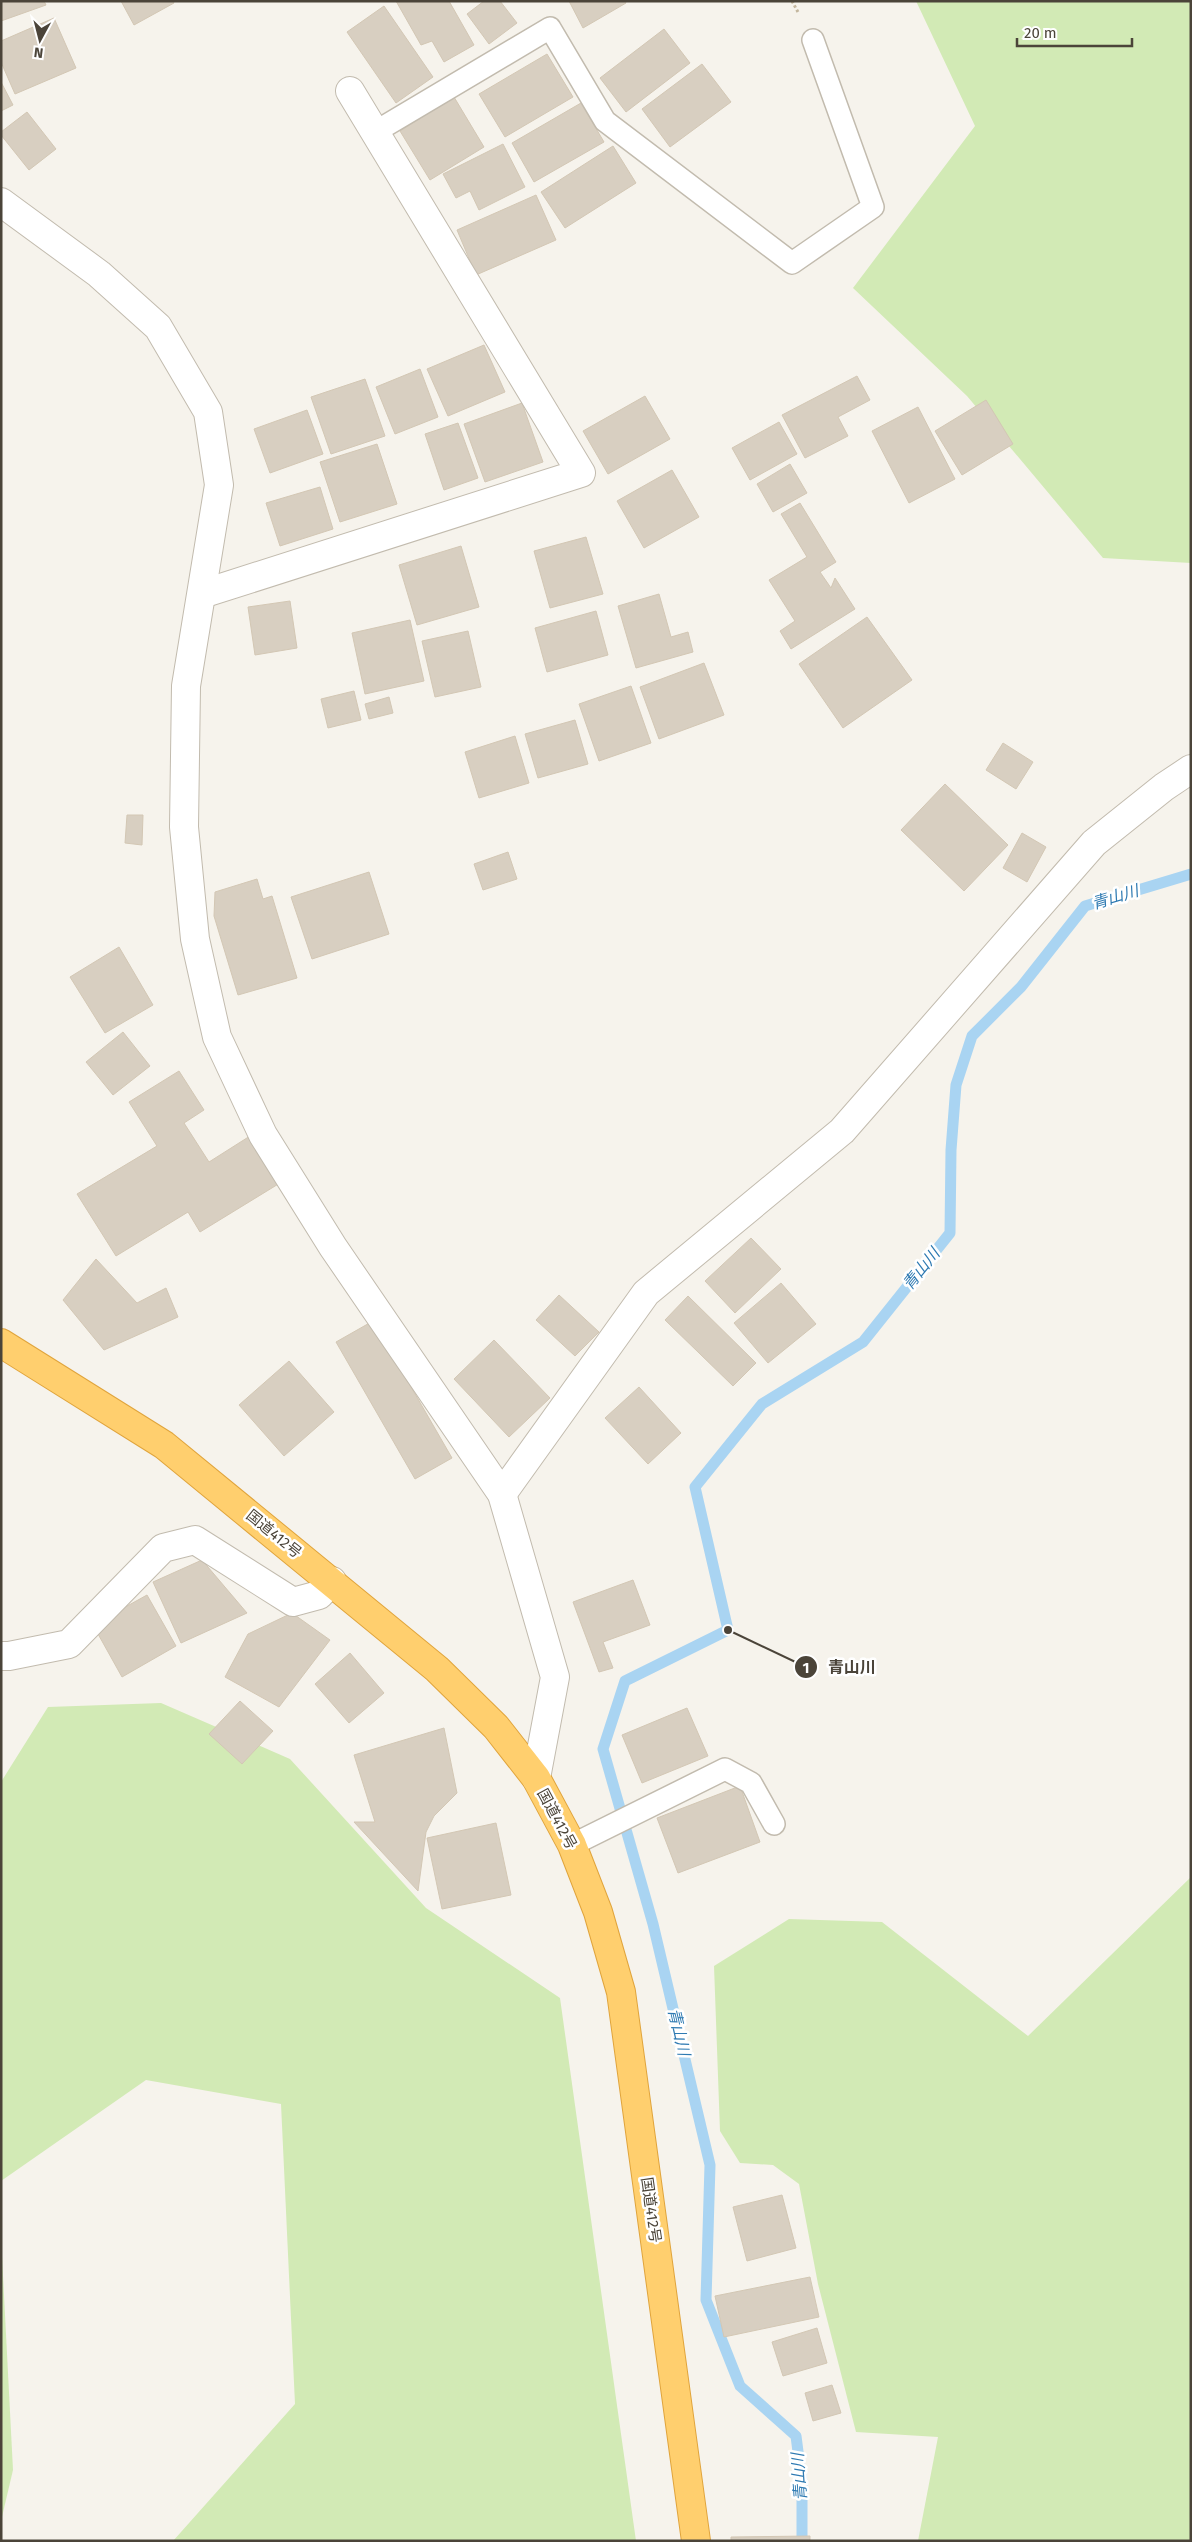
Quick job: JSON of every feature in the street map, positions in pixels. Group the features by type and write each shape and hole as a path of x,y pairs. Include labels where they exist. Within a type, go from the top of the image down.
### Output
{"highway":[{"name":"国道412号","path":"1,1343 164,1445 332,1581 437,1669 496,1727 536,1778 572,1845 598,1912 621,1992 696,2541"}],"street":[{"path":"202,594 582,473 350,90"},
{"path":"1,202 99,274 158,327 208,412 219,485 186,686 184,827 194,939 217,1037 268,1143 333,1247 502,1494 555,1677 536,1778"},
{"path":"502,1494 646,1293 842,1131 1094,843 1191,769"},
{"path":"1,1656 69,1644 163,1548 195,1540 293,1602 319,1594 332,1581"}],"lane":[{"path":"375,132 550,28 605,121 792,263 873,207 813,40"},
{"path":"572,1845 725,1769 751,1783 774,1824"}],"green space":[{"path":"916,1 1191,1 1191,563 1103,558 967,396 853,288 975,126"},
{"path":"161,1703 290,1759 426,1908 560,1998 636,2541 173,2541 295,2404 281,2104 146,2080 1,2181 1,1782 48,1707"},
{"path":"1191,1877 1191,2541 918,2541 938,2437 856,2432 818,2284 799,2184 773,2165 740,2163 720,2131 714,1966 789,1919 882,1922 1028,2036"},
{"path":"1,2237 13,2470 1,2521"}],"building":[{"path":"1,1 44,1 46,5 1,21"},
{"path":"121,1 173,1 174,3 134,25"},
{"path":"396,1 449,1 474,45 444,62 432,41 421,45"},
{"path":"484,1 500,1 517,23 489,44 467,14"},
{"path":"569,1 625,1 626,3 583,28"},
{"path":"384,6 433,77 396,103 347,32"},
{"path":"54,18 76,68 15,94 1,62 1,41"},
{"path":"664,29 690,63 626,112 600,78"},
{"path":"547,54 573,97 505,137 479,94"},
{"path":"702,64 731,102 670,147 642,109"},
{"path":"1,82 13,105 1,111"},
{"path":"454,97 484,147 430,180 400,131"},
{"path":"581,103 604,142 534,182 512,143"},
{"path":"27,112 56,149 29,170 1,135 1,132"},
{"path":"503,144 525,187 479,210 470,191 456,198 443,174"},
{"path":"613,146 636,183 565,228 541,192"},
{"path":"536,195 556,240 476,275 457,230"},
{"path":"484,345 505,392 448,416 427,369"},
{"path":"420,369 438,417 395,434 376,387"},
{"path":"857,376 870,400 838,417 848,436 805,458 782,415"},
{"path":"365,379 385,436 331,454 311,397"},
{"path":"645,396 670,439 608,474 583,431"},
{"path":"986,400 1013,444 962,475 935,431"},
{"path":"522,403 543,462 485,482 464,424"},
{"path":"918,407 955,479 909,503 872,431"},
{"path":"307,410 323,454 270,473 254,429"},
{"path":"779,422 797,454 750,480 732,448"},
{"path":"458,423 478,478 444,490 425,434"},
{"path":"377,444 397,504 340,522 320,462"},
{"path":"790,464 807,493 773,512 757,484"},
{"path":"672,470 699,517 644,548 617,501"},
{"path":"320,487 333,529 280,546 266,503"},
{"path":"800,503 836,562 820,572 831,588 835,578 855,609 791,649 780,631 795,621 769,580 807,557 781,514"},
{"path":"586,537 603,594 550,608 534,551"},
{"path":"461,546 479,607 417,625 399,565"},
{"path":"659,594 671,637 688,632 693,652 636,668 618,606"},
{"path":"290,601 297,648 255,655 248,607"},
{"path":"596,611 608,655 547,672 535,628"},
{"path":"867,617 912,680 843,728 799,664"},
{"path":"410,620 424,681 365,694 352,633"},
{"path":"468,631 481,687 435,697 422,641"},
{"path":"704,663 724,715 659,739 640,687"},
{"path":"631,686 651,743 599,761 579,704"},
{"path":"354,691 361,720 328,728 321,699"},
{"path":"389,697 393,713 369,719 365,704"},
{"path":"575,720 588,764 538,778 525,734"},
{"path":"515,736 529,783 479,798 465,752"},
{"path":"1003,743 1033,762 1016,789 986,770"},
{"path":"945,784 1008,845 964,891 901,830"},
{"path":"127,815 143,815 142,845 125,843"},
{"path":"1022,833 1046,847 1027,882 1003,868"},
{"path":"508,852 517,879 483,890 474,864"},
{"path":"369,872 389,934 312,959 291,897"},
{"path":"257,879 263,899 272,896 297,978 238,995 214,916 215,892"},
{"path":"119,947 153,1005 105,1033 70,977"},
{"path":"123,1032 150,1066 113,1095 86,1062"},
{"path":"179,1071 204,1110 184,1123 209,1162 250,1136 280,1183 200,1232 188,1212 116,1256 77,1194 157,1146 129,1102"},
{"path":"751,1238 781,1269 735,1313 705,1281"},
{"path":"96,1259 137,1303 166,1288 178,1317 104,1350 63,1300"},
{"path":"781,1283 816,1324 768,1363 734,1323"},
{"path":"559,1295 599,1332 575,1356 536,1320"},
{"path":"688,1296 756,1363 733,1386 665,1320"},
{"path":"373,1321 452,1458 415,1479 336,1342"},
{"path":"494,1340 550,1398 509,1437 454,1379"},
{"path":"289,1361 334,1412 284,1456 239,1405"},
{"path":"639,1387 681,1433 648,1464 605,1418"},
{"path":"202,1560 247,1613 181,1643 153,1582"},
{"path":"633,1580 650,1625 603,1642 613,1668 599,1672 573,1602"},
{"path":"147,1595 176,1646 122,1677 93,1625"},
{"path":"292,1613 330,1640 279,1707 225,1677 248,1634"},
{"path":"350,1653 384,1693 349,1723 315,1684"},
{"path":"240,1701 273,1731 242,1764 209,1734"},
{"path":"687,1708 708,1756 642,1783 622,1735"},
{"path":"444,1728 457,1793 434,1816 426,1832 418,1891 354,1822 375,1822 354,1755"},
{"path":"740,1786 760,1842 678,1873 657,1818"},
{"path":"496,1823 511,1895 442,1909 427,1838"},
{"path":"782,2195 796,2248 747,2261 733,2207"},
{"path":"810,2277 819,2317 724,2337 715,2296"},
{"path":"817,2328 827,2363 783,2376 772,2342"},
{"path":"832,2385 841,2413 813,2421 805,2393"},
{"path":"810,2536 810,2541 731,2541 731,2537"}],"waterway":[{"name":"青山川","path":"802,2541 802,2483 796,2436 740,2386 706,2300 710,2165 653,1924 603,1749 625,1681 728,1630 695,1487 762,1404 863,1342 950,1233 951,1150 956,1085 972,1036 1021,987 1085,906 1191,874"}],"place":[{"name":"青山川","path":"728,1630"}]}
